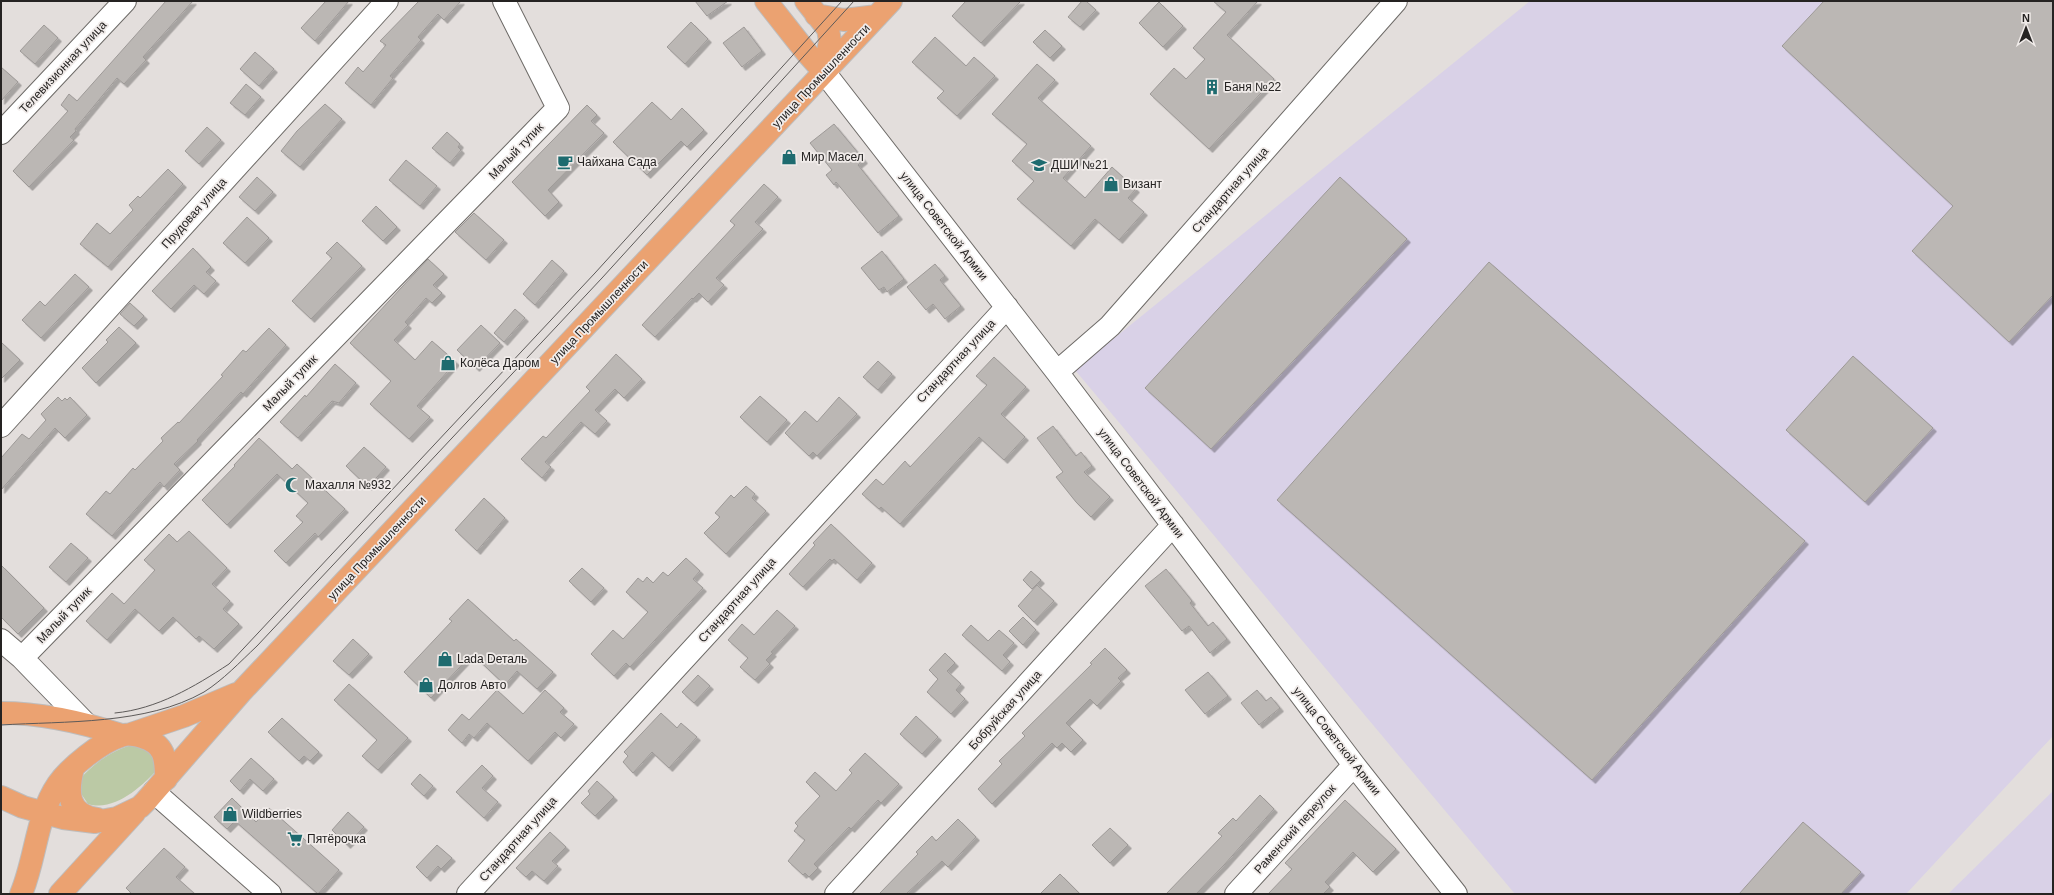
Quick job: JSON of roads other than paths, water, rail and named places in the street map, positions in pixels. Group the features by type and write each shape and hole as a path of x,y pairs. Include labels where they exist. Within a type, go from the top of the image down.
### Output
{"main road":[{"name":"улица Советской Армии","path":"766,1 824,72"},
{"path":"811,8 828,29 829,54 824,72"},
{"path":"811,8 844,20 884,9"},
{"name":"улица Промышленности","path":"60,894 154,793 241,692 884,9"},
{"name":"улица Промышленности","path":"126,735 184,716 241,692"},
{"path":"1,713 28,713 86,724 157,744 166,761 154,793 117,818 101,821 81,821 45,814 23,807 1,796"},
{"path":"21,894 45,814 59,784 73,768 90,754 126,735"},
{"path":"73,768 69,794 71,802 77,810 87,818 117,818"}],"street":[{"name":"Телевизионная улица","path":"1,133 125,1"},
{"name":"Прудовая улица","path":"1,426 387,1"},
{"name":"Малый тупик","path":"22,658 558,108 504,1"},
{"name":"Стандартная улица","path":"1057,372 1110,326 1396,1"},
{"name":"улица Советской Армии","path":"824,72 1057,372 1354,765 1456,894"},
{"name":"Стандартная улица","path":"468,894 1007,307"},
{"name":"Бобруйская улица","path":"836,894 1173,525"},
{"path":"1,640 22,658 86,724"},
{"name":"Раменский переулок","path":"1236,894 1354,765"},
{"path":"154,793 270,894"}],"tram line":[{"path":"115,713 146,707 175,696 229,664 595,273 842,1"},
{"path":"1,725 78,722 131,716 157,711 181,703 204,692 225,676 257,646 602,278 854,1"}],"place":[{"name":"Баня №22","path":"1212,87"},
{"name":"Мир Масел","path":"789,157"},
{"name":"Чайхана Сада","path":"565,162"},
{"name":"ДШИ №21","path":"1039,165"},
{"name":"Визант","path":"1111,184"},
{"name":"Колёса Даром","path":"448,363"},
{"name":"Махалля №932","path":"293,485"},
{"name":"Lada Dеталь","path":"445,659"},
{"name":"Долгов Авто","path":"426,685"},
{"name":"Wildberries","path":"230,814"},
{"name":"Пятёрочка","path":"295,839"}]}
